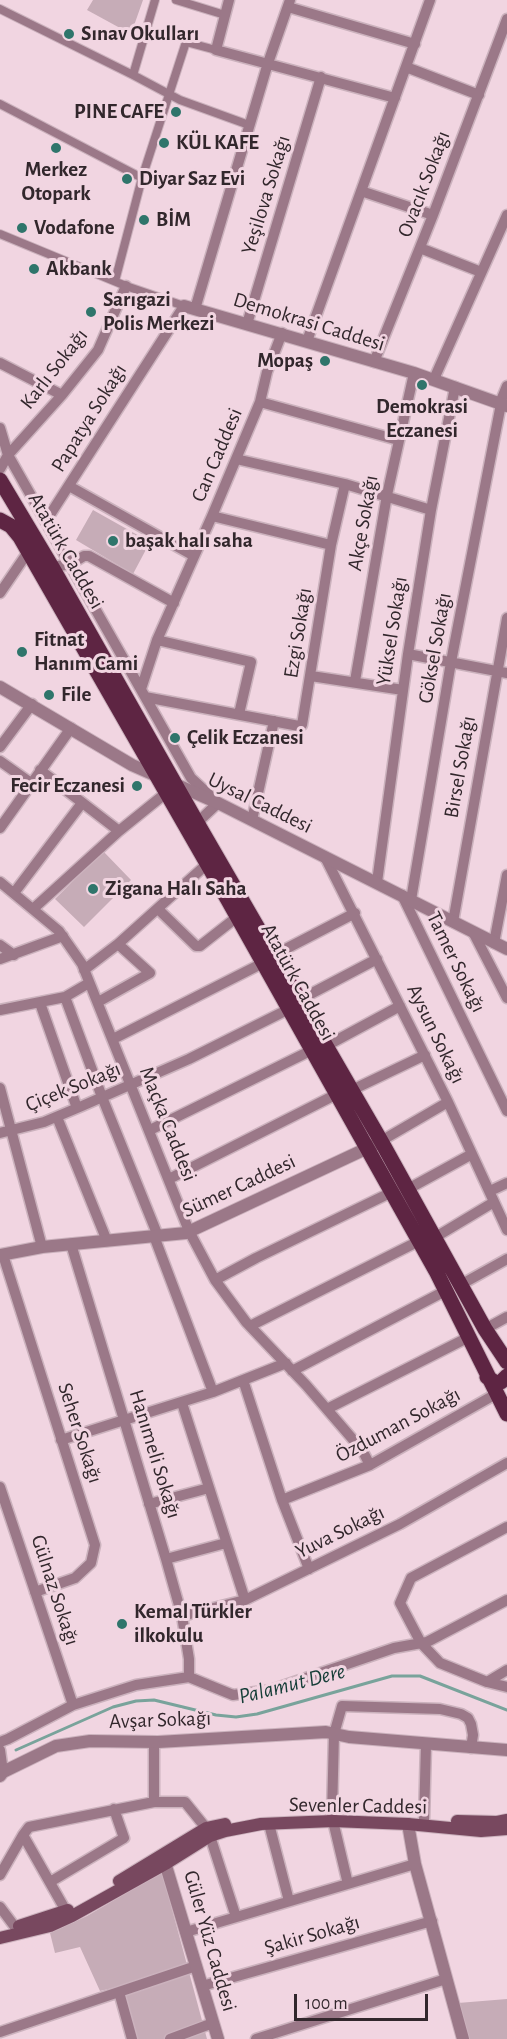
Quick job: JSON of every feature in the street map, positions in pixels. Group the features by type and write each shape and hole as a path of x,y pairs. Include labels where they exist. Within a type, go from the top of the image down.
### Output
{"main road":[{"name":"Atatürk Caddesi","path":"0,480 152,742 171,789 207,864 237,917 269,959"},
{"name":"Atatürk Caddesi","path":"0,520 11,526 28,552 139,761 171,789 200,828 294,1005 427,1239 447,1290 487,1377 507,1414"},
{"path":"139,761 152,742"},
{"name":"Atatürk Caddesi","path":"427,1239 462,1284 485,1329 507,1362"},
{"path":"487,1377 496,1383 501,1383 507,1376"},
{"name":"Sevenler Caddesi","path":"0,1938 50,1926 208,1832 265,1817 408,1821 481,1831 507,1829"},
{"name":"Sevenler Caddesi","path":"208,1832 332,1818"},
{"name":"Sevenler Caddesi","path":"408,1821 497,1822 507,1820"},
{"name":"Sevenler Caddesi","path":"0,1930 66,1911 165,1859"}],"street":[{"path":"134,75 155,0"},
{"path":"176,0 225,15"},
{"path":"216,50 229,0"},
{"path":"307,341 430,0"},
{"path":"289,3 415,44"},
{"name":"Papatya Sokağı","path":"46,521 110,419 190,307 289,3"},
{"path":"0,9 180,100 249,125"},
{"name":"Ovacık Sokağı","path":"374,362 433,215 507,19"},
{"path":"115,281 142,178 186,42 395,98"},
{"path":"406,67 479,94"},
{"name":"Yeşilova Sokağı","path":"247,324 321,77"},
{"path":"0,104 142,178"},
{"path":"361,191 433,215"},
{"path":"434,379 507,215"},
{"name":"Demokrasi Caddesi","path":"0,234 126,286 434,379 503,404"},
{"path":"420,248 481,272"},
{"name":"Karlı Sokağı","path":"0,469 8,455 62,395 98,350 126,286"},
{"name":"Can Caddesi","path":"143,693 157,640 260,402 267,372 282,333"},
{"path":"0,363 62,395"},
{"name":"Akçe Sokağı","path":"355,681 387,495 414,373"},
{"name":"Göksel Sokağı","path":"406,897 507,386"},
{"name":"Yüksel Sokağı","path":"377,882 402,690 431,510 455,387"},
{"path":"260,402 398,440"},
{"path":"0,428 8,455 191,778 218,803 201,819 200,828"},
{"path":"236,459 345,484 431,510"},
{"name":"Ezgi Sokağı","path":"143,693 302,725 331,545 345,484"},
{"path":"69,486 194,556"},
{"path":"212,516 331,545"},
{"path":"0,593 28,552"},
{"path":"52,567 71,564 84,556 89,556 174,603"},
{"name":"Birsel Sokağı","path":"453,922 502,672 507,618"},
{"path":"157,640 251,662 239,714"},
{"path":"408,654 502,672"},
{"path":"311,676 402,690"},
{"path":"0,687 71,728 139,761"},
{"path":"0,747 32,704"},
{"path":"252,820 274,721"},
{"path":"0,828 71,728"},
{"path":"0,761 31,783"},
{"path":"40,770 118,831"},
{"path":"33,909 118,831 171,789"},
{"name":"Uysal Caddesi","path":"171,789 218,803 507,949"},
{"path":"14,893 82,802"},
{"name":"Aysun Sokağı","path":"325,856 448,1102 507,1230"},
{"path":"84,970 118,944 207,864"},
{"path":"494,943 507,875"},
{"name":"Maçka Caddesi","path":"0,882 63,936 84,970 189,1231 215,1280 250,1326 362,1450 370,1465"},
{"name":"Tamer Sokağı","path":"406,897 507,1111"},
{"path":"158,909 196,946 200,946 237,917"},
{"path":"113,1040 355,913"},
{"path":"473,932 507,998"},
{"path":"0,959 14,956 63,936"},
{"path":"98,1002 150,973 118,944"},
{"path":"0,945 14,956"},
{"name":"Çiçek Sokağı","path":"0,1133 57,1117 189,1059 377,959"},
{"path":"0,1010 65,997 90,982"},
{"path":"65,997 213,1392"},
{"path":"40,1003 77,1108"},
{"path":"150,1130 400,1006"},
{"path":"169,1179 344,1092 425,1055"},
{"path":"0,1088 42,1247"},
{"path":"374,1144 448,1102"},
{"path":"57,1117 107,1241"},
{"name":"Sümer Caddesi","path":"2,1255 42,1247 189,1231 374,1144"},
{"path":"215,1280 472,1154"},
{"path":"490,1191 507,1183"},
{"path":"250,1326 427,1239 494,1202"},
{"name":"Hanımeli Sokağı","path":"71,1244 182,1616 189,1659 189,1677"},
{"name":"Seher Sokağı","path":"2,1255 95,1545 91,1563 75,1578 35,1592"},
{"path":"462,1284 507,1259"},
{"path":"61,1440 289,1367 447,1290"},
{"path":"485,1329 507,1317"},
{"path":"327,1409 469,1337"},
{"path":"243,1380 282,1500 309,1569"},
{"name":"Özduman Sokağı","path":"282,1500 370,1465 496,1394"},
{"path":"182,1403 245,1600"},
{"name":"Yuva Sokağı","path":"182,1616 245,1600 400,1524 507,1463"},
{"name":"Gülnaz Sokağı","path":"0,1487 73,1705"},
{"path":"149,1504 209,1488"},
{"path":"507,1527 411,1578 400,1603 421,1643 440,1663 487,1682 507,1687"},
{"path":"166,1559 226,1543"},
{"path":"0,1742 8,1740 73,1705 136,1685 189,1677 233,1695 271,1690 394,1648 427,1642 507,1600"},
{"path":"487,1682 507,1670"},
{"path":"348,1884 332,1818 334,1734 342,1706 440,1709 461,1714 468,1718 473,1736 471,1748"},
{"name":"Avşar Sokağı","path":"2,1774 56,1746 90,1741 153,1742 326,1732 349,1737 507,1750"},
{"path":"153,1742 154,1802"},
{"name":"Sevenler Caddesi","path":"424,1820 426,1744"},
{"path":"0,1750 2,1774"},
{"path":"0,1875 29,1827 154,1802 185,1802 208,1832 236,1917"},
{"path":"50,1882 124,1838 114,1809"},
{"path":"408,1821 415,1864 463,2039"},
{"path":"269,1824 289,1901"},
{"path":"23,1835 66,1911"},
{"name":"Güler Yüz Caddesi","path":"165,1859 218,2039"},
{"path":"186,1932 415,1864"},
{"path":"0,1907 15,1927"},
{"name":"Şakir Sokağı","path":"202,1986 432,1921"},
{"path":"0,2032 196,1966"},
{"path":"256,2039 446,1979"},
{"path":"119,1992 132,2039"},
{"path":"170,2039 213,2023"}],"shaded area":[{"path":"93,0 143,0 131,34 87,10"},
{"name":"başak halı saha","path":"93,510 150,542 133,574 76,540"},
{"name":"Zigana Halı Saha","path":"103,851 131,880 84,927 55,899"},
{"path":"162,1872 207,2039 135,2039 121,1986 100,1991 80,1947 55,1953 50,1933 87,1916"},
{"path":"507,1999 507,2039 468,2039 458,2003"}],"waterway":[{"name":"Palamut Dere","path":"16,1750 113,1707 136,1701 154,1700 216,1715 236,1717 257,1714 392,1676 420,1676 507,1710"}],"place":[{"name":"Sınav Okulları","path":"69,34"},
{"name":"PINE CAFE","path":"176,112"},
{"name":"KÜL KAFE","path":"164,143"},
{"name":"Merkez Otopark","path":"56,148"},
{"name":"Diyar Saz Evi","path":"127,179"},
{"name":"BİM","path":"144,220"},
{"name":"Vodafone","path":"22,228"},
{"name":"Akbank","path":"34,269"},
{"name":"Sarıgazi Polis Merkezi","path":"91,312"},
{"name":"Mopaş","path":"325,361"},
{"name":"Demokrasi Eczanesi","path":"422,385"},
{"name":"başak halı saha","path":"113,541"},
{"name":"Fitnat Hanım Cami","path":"22,652"},
{"name":"File","path":"49,695"},
{"name":"Çelik Eczanesi","path":"175,738"},
{"name":"Fecir Eczanesi","path":"137,786"},
{"name":"Zigana Halı Saha","path":"93,889"},
{"name":"Kemal Türkler ilkokulu","path":"122,1624"}]}
